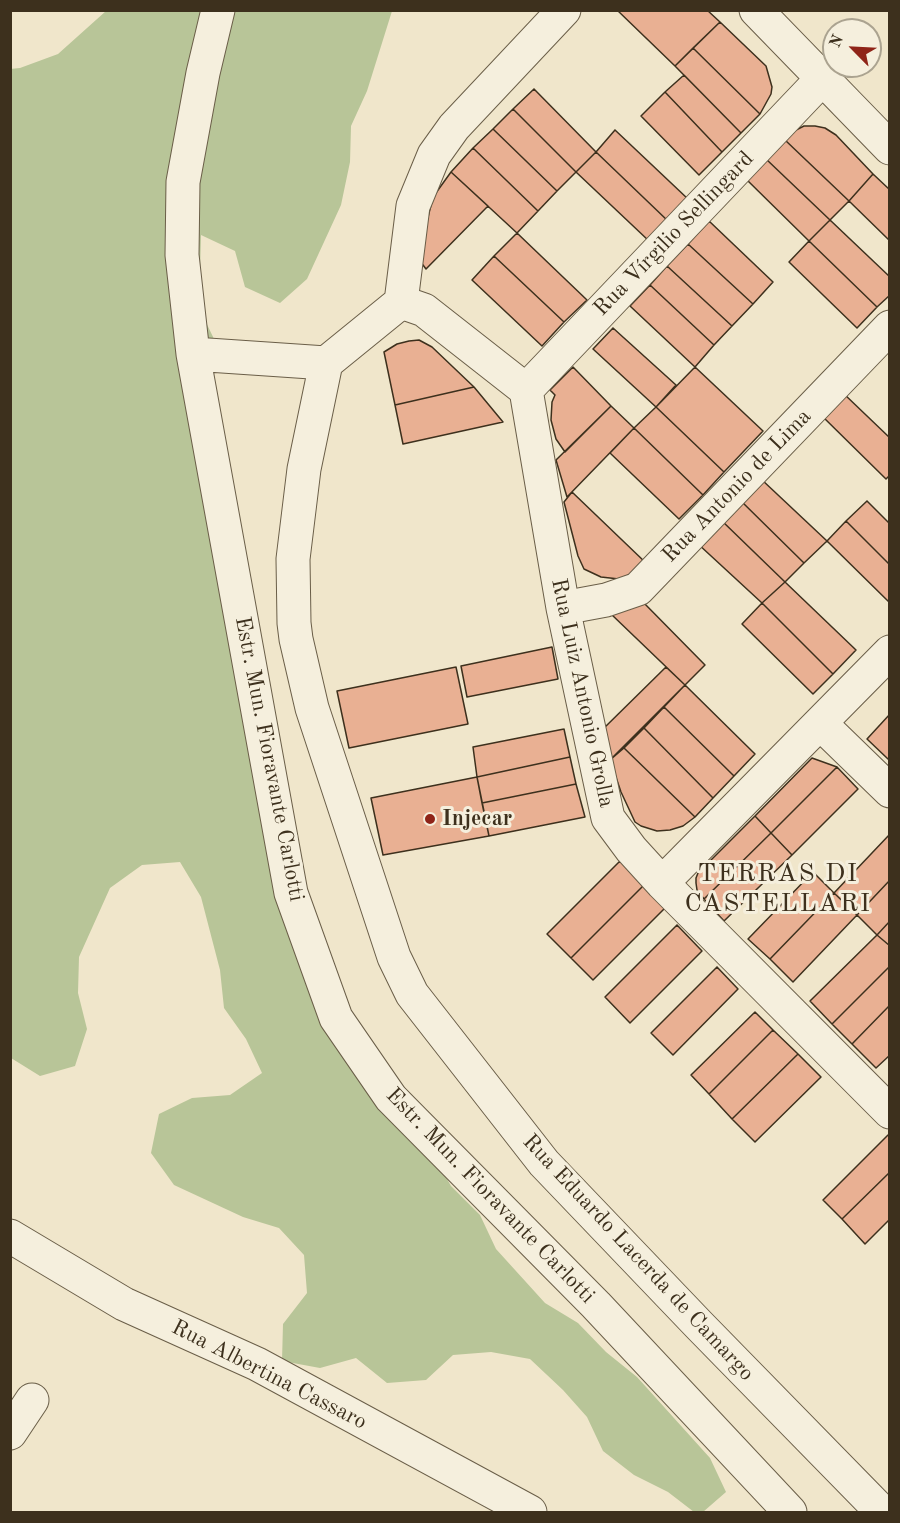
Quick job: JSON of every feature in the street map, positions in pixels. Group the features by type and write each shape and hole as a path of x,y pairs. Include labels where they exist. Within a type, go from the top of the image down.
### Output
{"street":[{"name":"Estr. Mun. Fioravante Carlotti","path":"218,10 203,73 183,182 182,255 193,354 291,893 336,1018 392,1098 596,1305 790,1512"},
{"path":"193,354 326,363 401,302 413,206 434,155 454,127 564,10"},
{"path":"756,10 890,148"},
{"name":"Rua Vírgilio Sellingard","path":"526,390 822,79"},
{"path":"401,302 424,309 526,390"},
{"name":"Rua Antonio de Lima","path":"563,608 606,600 638,589 890,327"},
{"name":"Rua Eduardo Lacerda de Camargo","path":"326,363 304,469 293,559 296,639 312,708 394,957 411,994 544,1163 882,1512"},
{"name":"Rua Luiz Antonio Grolla","path":"526,390 563,608 608,818 631,849 663,883 890,1112"},
{"path":"663,883 890,652"},
{"path":"820,723 890,791"},
{"name":"Rua Albertina Cassaro","path":"10,1236 124,1304 257,1364 530,1512"},
{"path":"10,1432 32,1400"}],"green space":[{"path":"106,11 392,11 367,91 351,126 350,162 341,205 307,279 280,303 245,287 235,251 201,235 199,308 215,341 203,378 323,986 431,1151 451,1186 480,1215 496,1249 545,1303 578,1323 606,1352 637,1377 710,1458 726,1492 703,1512 694,1512 668,1492 634,1475 603,1451 587,1417 563,1390 530,1359 491,1352 453,1355 426,1380 387,1383 356,1358 320,1368 282,1361 283,1324 307,1293 304,1255 279,1228 243,1217 174,1185 151,1153 159,1114 192,1098 230,1095 262,1073 246,1039 224,1008 220,970 201,897 180,862 142,865 110,888 79,957 78,993 87,1029 75,1066 40,1076 11,1058 10,69 20,68 58,54"}],"building":[{"path":"617,10 707,10 720,22 675,66"},
{"path":"720,22 766,66 772,87 771,94 760,114 693,48"},
{"path":"693,48 760,114 741,133 675,66"},
{"path":"684,75 741,133 722,152 665,92"},
{"path":"534,89 596,152 576,172 513,109"},
{"path":"665,92 722,152 699,175 641,116"},
{"path":"513,109 576,172 557,191 493,129"},
{"path":"804,126 825,128 836,135 873,174 849,201 785,140 792,132"},
{"path":"493,129 557,191 538,211 473,148"},
{"path":"615,130 688,199 668,221 596,152"},
{"path":"785,140 849,201 830,220 766,159"},
{"path":"473,148 538,211 517,233 451,172"},
{"path":"596,152 668,221 649,241 576,172"},
{"path":"766,159 830,220 809,241 747,180"},
{"path":"451,172 488,206 426,269 420,261 419,253 433,197"},
{"path":"873,174 890,190 890,241 849,201"},
{"path":"830,220 890,277 890,295 877,307 809,241"},
{"path":"709,221 773,282 753,304 688,244"},
{"path":"517,233 587,300 564,322 494,256"},
{"path":"809,241 877,307 857,328 789,262"},
{"path":"688,244 753,304 732,326 667,266"},
{"path":"494,256 564,322 542,346 472,280"},
{"path":"667,266 732,326 714,345 650,285"},
{"path":"650,285 714,345 695,367 630,306"},
{"path":"613,328 676,385 656,407 593,349"},
{"path":"419,340 432,347 474,387 395,405 384,352 397,344"},
{"path":"573,367 611,406 565,452 556,439 551,420 552,402 555,395 550,390"},
{"path":"695,367 763,431 724,472 656,407"},
{"path":"474,387 503,422 403,444 395,405"},
{"path":"843,393 890,438 890,475 886,479 821,415"},
{"path":"611,406 634,428 567,497 556,460"},
{"path":"656,407 724,472 703,495 634,428"},
{"path":"634,428 703,495 679,519 610,453"},
{"path":"761,479 827,541 804,563 741,501"},
{"path":"572,492 646,563 631,574 619,579 601,577 584,569 578,556 564,502"},
{"path":"741,501 804,563 785,582 721,520"},
{"path":"867,501 890,524 890,565 846,521"},
{"path":"721,520 785,582 762,603 697,543"},
{"path":"846,521 890,565 890,603 827,541"},
{"path":"785,582 856,650 833,674 762,603"},
{"path":"642,601 705,665 685,685 611,614"},
{"path":"762,603 833,674 813,694 742,624"},
{"path":"552,647 558,679 467,697 461,666"},
{"path":"456,667 468,724 349,748 337,691"},
{"path":"666,667 685,685 610,760 602,730"},
{"path":"685,685 755,754 734,776 664,707"},
{"path":"664,707 734,776 713,798 644,728"},
{"path":"890,714 890,758 888,759 867,739"},
{"path":"644,728 713,798 695,817 624,748"},
{"path":"564,729 570,757 477,777 473,747"},
{"path":"624,748 695,817 683,826 670,830 657,831 635,822 610,760"},
{"path":"570,757 576,784 482,803 477,777"},
{"path":"812,758 837,767 771,833 755,816"},
{"path":"837,767 858,789 792,855 771,833"},
{"name":"Injecar","path":"477,777 489,836 383,855 371,798"},
{"path":"576,784 585,817 489,836 482,803"},
{"path":"755,816 771,833 704,899 697,890 698,873"},
{"path":"771,833 792,855 724,921 704,899"},
{"path":"890,834 890,880 857,915 834,893"},
{"path":"620,861 644,885 571,958 547,934"},
{"path":"813,872 834,893 770,959 748,939"},
{"path":"890,880 890,921 877,935 857,915"},
{"path":"644,885 666,907 593,980 571,958"},
{"path":"834,893 857,915 793,982 770,959"},
{"path":"890,921 890,946 877,935"},
{"path":"677,925 702,951 630,1023 605,997"},
{"path":"877,935 890,946 890,966 832,1024 810,1001"},
{"path":"890,966 890,1005 852,1044 832,1024"},
{"path":"717,967 738,989 673,1055 651,1033"},
{"path":"890,1005 890,1055 876,1068 852,1044"},
{"path":"755,1012 773,1030 709,1094 691,1075"},
{"path":"773,1030 798,1054 732,1119 709,1094"},
{"path":"798,1054 821,1077 755,1142 732,1119"},
{"path":"888,1135 890,1136 890,1172 842,1219 823,1200"},
{"path":"890,1172 890,1219 865,1244 842,1219"}],"place":[{"name":"Injecar","path":"430,819"}],"district":[{"name":"TERRAS DI CASTELLARI","path":"778,889"}]}
